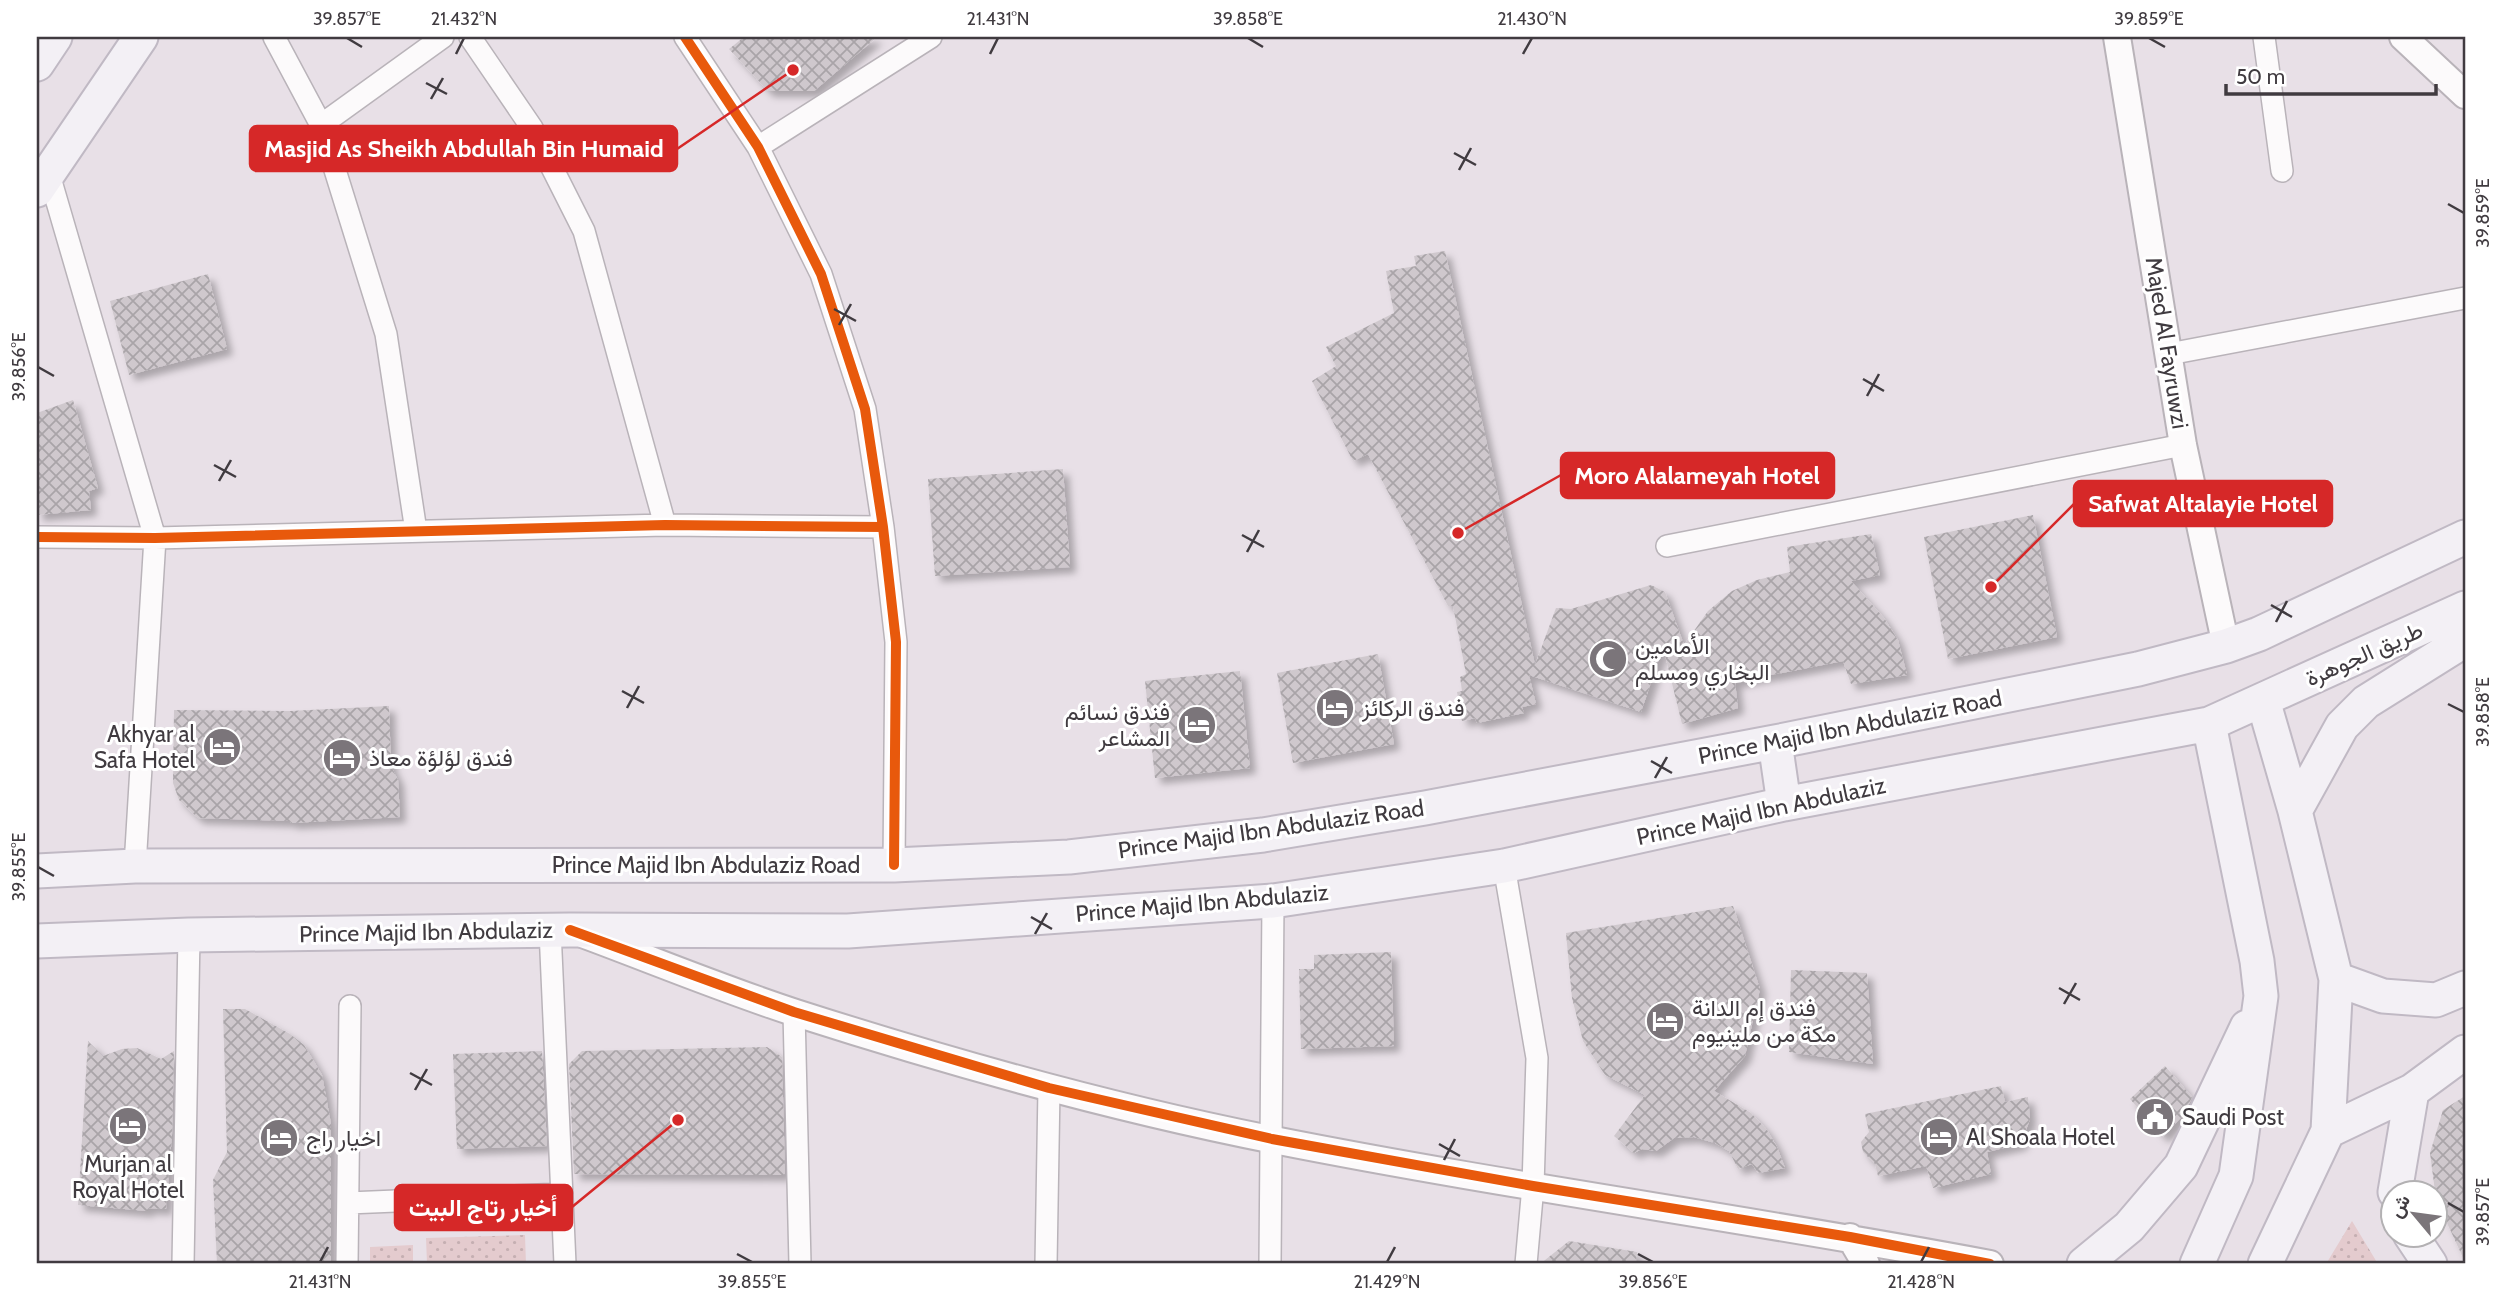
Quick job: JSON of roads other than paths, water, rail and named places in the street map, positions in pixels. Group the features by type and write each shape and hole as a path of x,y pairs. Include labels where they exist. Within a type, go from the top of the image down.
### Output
{"main road":[{"path":"37,64 55,37"},
{"path":"42,181 141,37"},
{"name":"Prince Majid Ibn Abdulaziz Road","path":"37,871 135,866 894,865 1069,857 1263,835 1425,808 1775,742 2138,670 2226,646 2267,631 2465,537"},
{"name":"طريق الجوهرة","path":"2263,700 2465,608"},
{"path":"2295,811 2342,726 2366,702 2465,640"},
{"path":"2263,700 2295,811 2336,979 2328,1131 2266,1264"},
{"name":"Prince Majid Ibn Abdulaziz","path":"37,942 189,935 560,930 848,931 1273,901 1504,866 1784,804 2209,724 2263,700"},
{"path":"2197,1264 2236,1176 2261,996 2257,961 2209,724"},
{"path":"1775,742 1784,804"},
{"path":"2336,979 2383,996 2437,1000 2465,988"},
{"path":"2084,1264 2129,1227 2181,1166 2261,996"},
{"path":"2328,1131 2412,1091 2465,1052"},
{"path":"2397,1178 2412,1091"},
{"path":"2419,1248 2430,1264"}],"street":[{"path":"274,37 321,125 386,334 416,531"},
{"path":"321,125 443,37"},
{"path":"470,37 532,128 584,232 665,525"},
{"path":"685,37 758,147 821,274 865,409 883,527 896,642 894,865"},
{"path":"758,147 931,37"},
{"name":"Majed Al Fayruwzi","path":"2117,37 2183,445 2226,646"},
{"path":"2264,37 2282,171"},
{"path":"2403,37 2465,95"},
{"path":"42,181 155,538 135,866"},
{"path":"2169,354 2465,298"},
{"path":"1667,546 2183,445"},
{"path":"37,537 155,538 665,525 883,527"},
{"path":"1504,866 1537,1058 1533,1186 1526,1264"},
{"path":"1270,1264 1273,901"},
{"path":"565,1264 560,930 794,1012 1049,1088 1272,1139 1533,1186 1850,1237 1990,1264"},
{"path":"183,1264 189,935"},
{"path":"347,1264 350,1006"},
{"path":"794,1012 800,1264"},
{"path":"1046,1264 1049,1088"},
{"path":"348,1203 562,1194"},
{"path":"1850,1237 1866,1264"}],"place":[{"name":"Masjid As Sheikh Abdullah Bin Humaid","path":"793,70"},
{"name":"Moro Alalameyah Hotel","path":"1458,533"},
{"name":"Safwat Altalayie Hotel","path":"1991,587"},
{"name":"الأمامين البخاري ومسلم","path":"1608,659"},
{"name":"فندق الركائز","path":"1335,708"},
{"name":"فندق نسائم المشاعر","path":"1197,725"},
{"name":"Akhyar al Safa Hotel","path":"222,747"},
{"name":"فندق لؤلؤة معاذ","path":"342,758"},
{"name":"فندق إم الدانة مكة من ملينيوم","path":"1665,1021"},
{"name":"Saudi Post","path":"2155,1117"},
{"name":"أخيار رتاج البيت","path":"678,1120"},
{"name":"Murjan al Royal Hotel","path":"128,1126"},
{"name":"Al Shoala Hotel","path":"1939,1137"},
{"name":"اخيار راج","path":"279,1138"}]}
